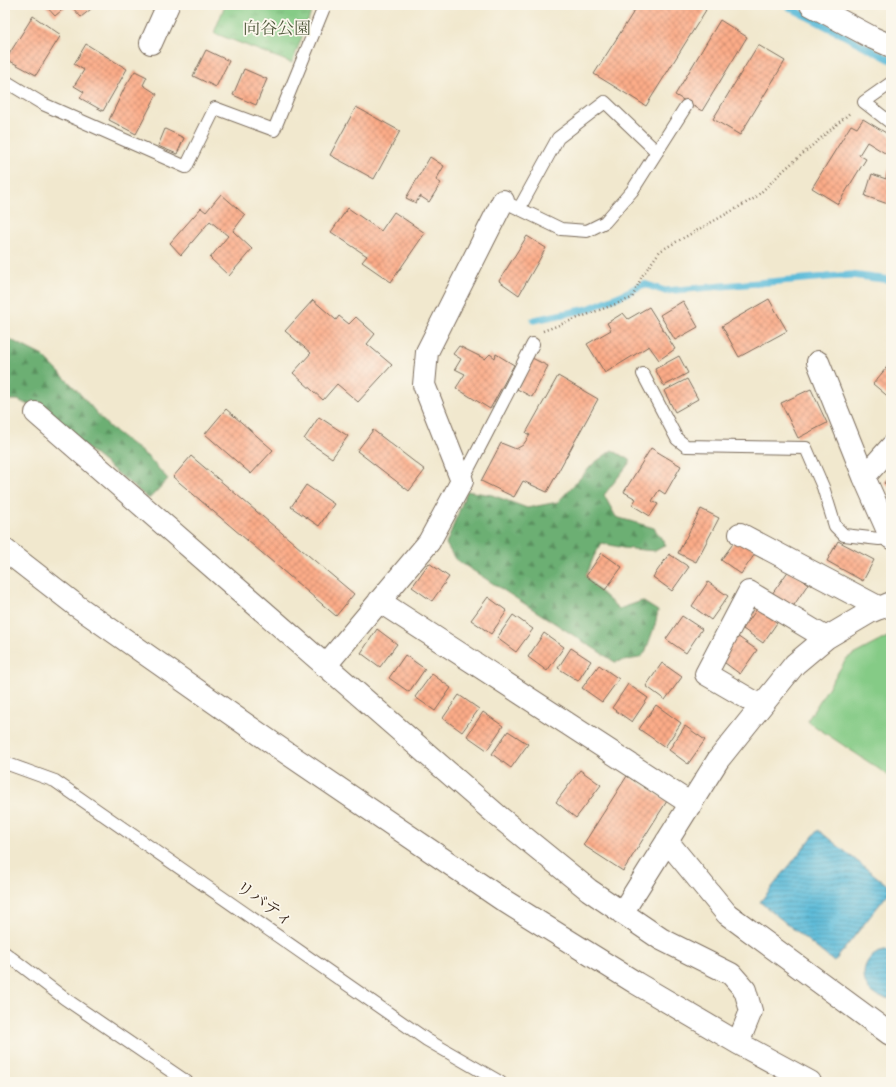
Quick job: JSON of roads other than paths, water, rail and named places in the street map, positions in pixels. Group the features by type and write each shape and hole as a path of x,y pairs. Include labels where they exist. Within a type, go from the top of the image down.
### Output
{"street":[{"path":"151,43 168,5"},
{"path":"811,5 885,38"},
{"path":"325,666 429,542 462,481 424,385 427,352 511,205"},
{"path":"818,362 864,477 891,538"},
{"path":"36,413 498,816 588,890 661,939 731,974 745,990 751,1011 738,1043"},
{"path":"864,477 891,447"},
{"path":"740,534 886,606"},
{"path":"5,550 84,611 278,747 503,900 636,983 738,1043 810,1082"},
{"path":"761,706 706,674 749,592 826,638"},
{"path":"379,601 691,804"},
{"path":"622,913 718,760 794,664 826,638 870,612 886,606"},
{"path":"667,841 727,914 890,1034"}],"lane":[{"path":"5,81 43,104 186,167 215,108 274,130 325,5"},
{"path":"891,83 864,102 891,123"},
{"path":"657,152 605,102 558,138 511,205 561,229 588,231 605,222 632,191 657,152 686,106"},
{"path":"462,481 534,344"},
{"path":"643,374 677,439 686,446 806,448 823,487 835,526 844,535 879,539 891,538"},
{"name":"リバティ","path":"5,764 55,781 427,1040 500,1082"},
{"path":"5,953 64,998 187,1082"}],"water":[{"path":"818,830 891,888 891,890 834,962 760,902"},
{"path":"889,950 891,951 891,999 879,997 870,991 867,987 864,975 864,970 869,959 877,953"}],"waterway":[{"path":"785,5 891,60"},
{"path":"534,320 588,309 644,284 665,291 851,275 891,280"}],"park label":[{"name":"向谷公園","path":"277,30"}]}
